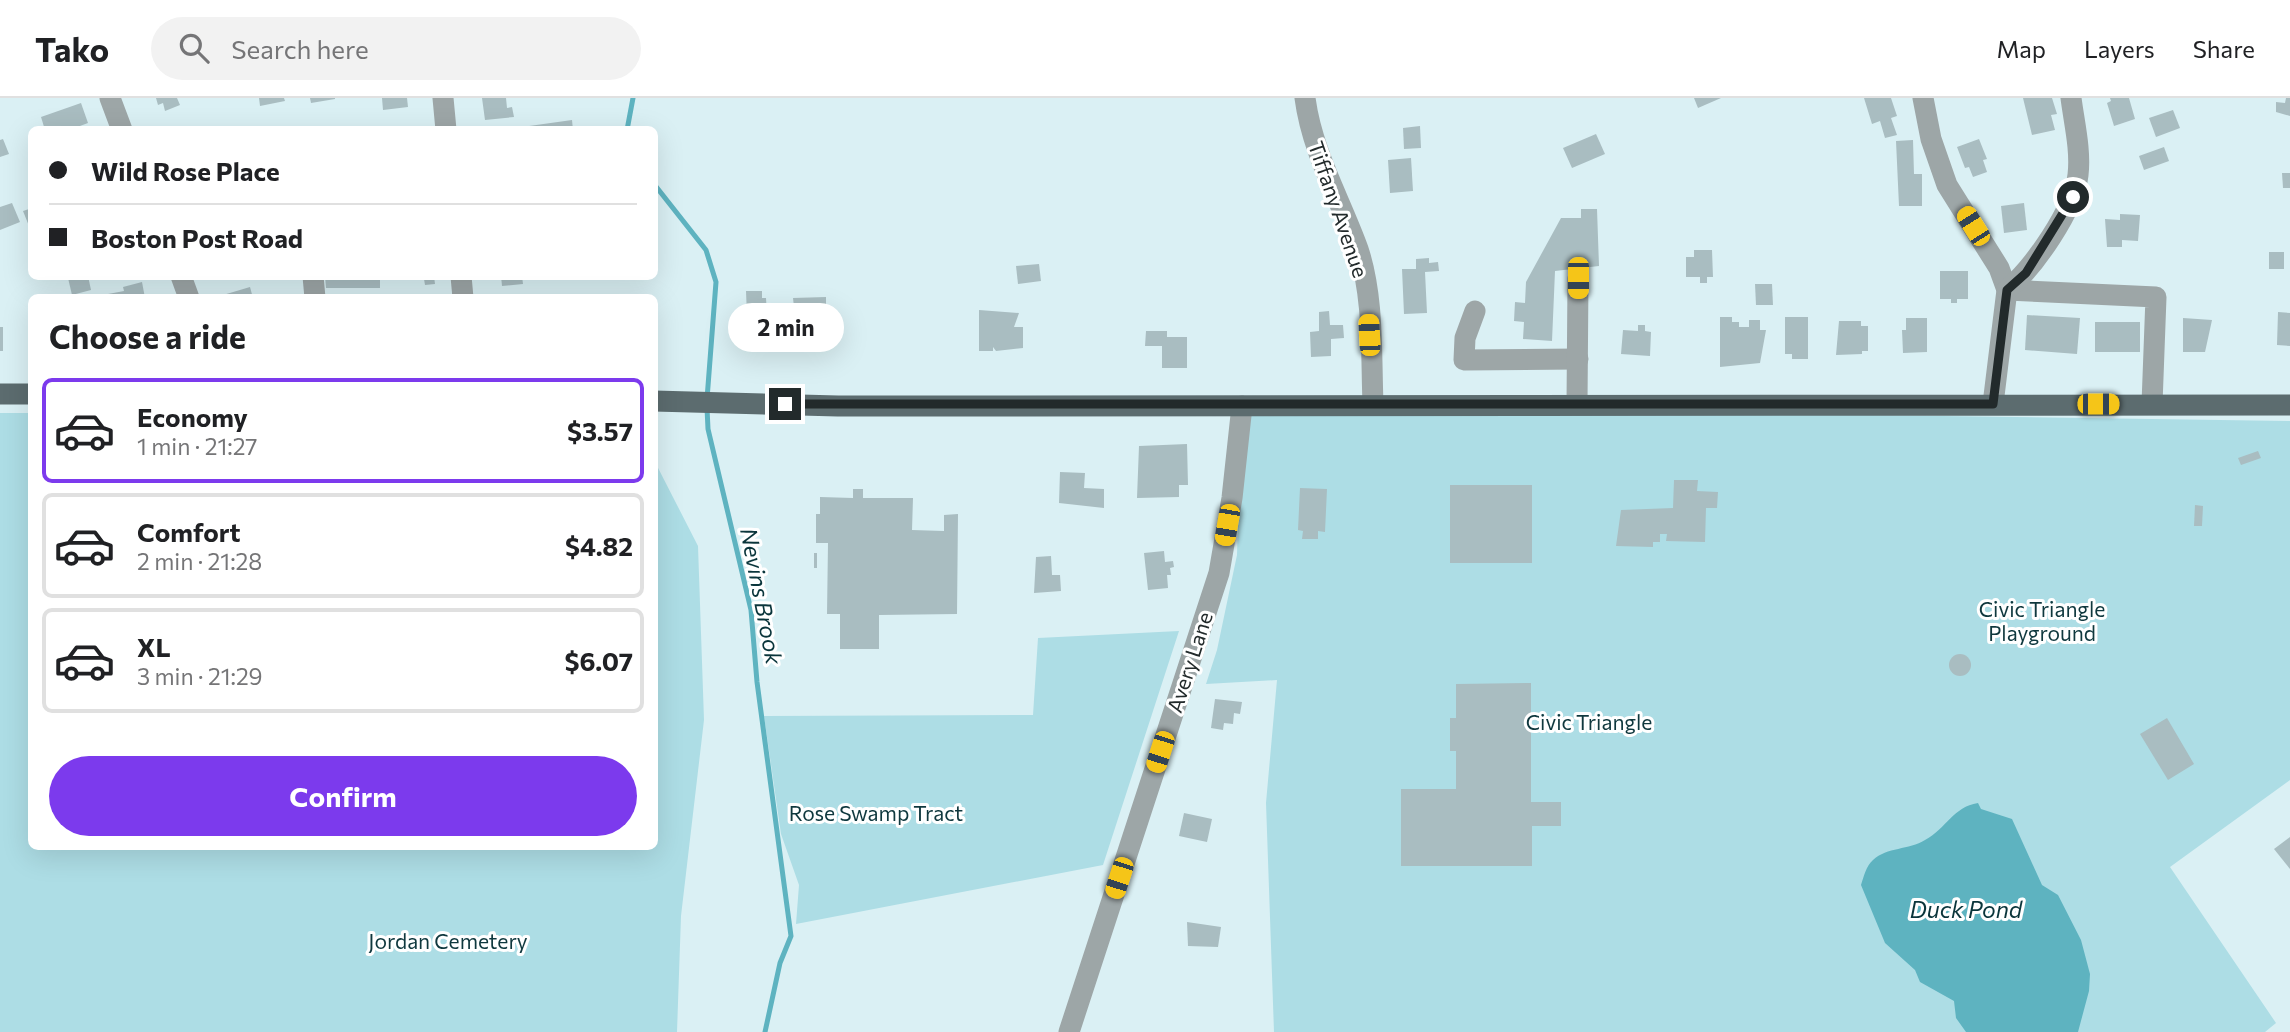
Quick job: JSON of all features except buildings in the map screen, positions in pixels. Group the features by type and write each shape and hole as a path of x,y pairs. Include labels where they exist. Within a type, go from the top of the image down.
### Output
{"main road":[{"path":"0,394 28,394"},
{"path":"658,401 838,406 2290,405"}],"street":[{"path":"110,98 120,126"},
{"path":"443,98 446,126"},
{"name":"Tiffany Avenue","path":"1305,98 1317,150 1361,263 1367,288 1373,404"},
{"path":"1923,98 1931,139 1947,185 1999,268 2007,290 1993,404"},
{"path":"2007,290 2026,273 2073,197 2078,156 2071,98"},
{"path":"1577,404 1578,278"},
{"path":"2007,290 2156,298 2152,404"},
{"path":"1475,311 1465,338 1464,360 1578,359"},
{"name":"Avery Lane","path":"1069,1032 1219,573 1233,498 1242,406"}],"green space":[{"name":"Civic Triangle","path":"1242,406 2290,421 2290,780 2170,867 2276,1023 2265,1032 1274,1032 1266,803 1277,680 1206,684 1217,650 1237,555"},
{"name":"Jordan Cemetery","path":"0,413 28,413 28,850 658,850 658,468 698,546 704,720 681,916 677,1032 0,1032"},
{"name":"Rose Swamp Tract","path":"1179,631 1103,865 796,924 799,885 781,834 764,716 1033,715 1038,638"}],"water":[{"name":"Duck Pond","path":"1978,803 1981,809 2012,819 2042,885 2058,895 2081,940 2090,974 2089,991 2078,1032 1966,1032 1956,1018 1954,1001 1920,982 1915,970 1885,943 1861,885 1869,865 1885,853 1925,840 1956,813"}],"waterway":[{"name":"Nevins Brook","path":"628,126 633,98"},
{"name":"Nevins Brook","path":"658,189 706,250 716,282 707,399"},
{"name":"Nevins Brook","path":"707,408 708,429 751,610 757,682 791,936 780,963 765,1032"}],"route":[{"path":"785,404 1993,404 2007,290 2026,273 2073,197"}],"park label":[{"name":"Civic Triangle Playground","path":"2042,620"}]}
